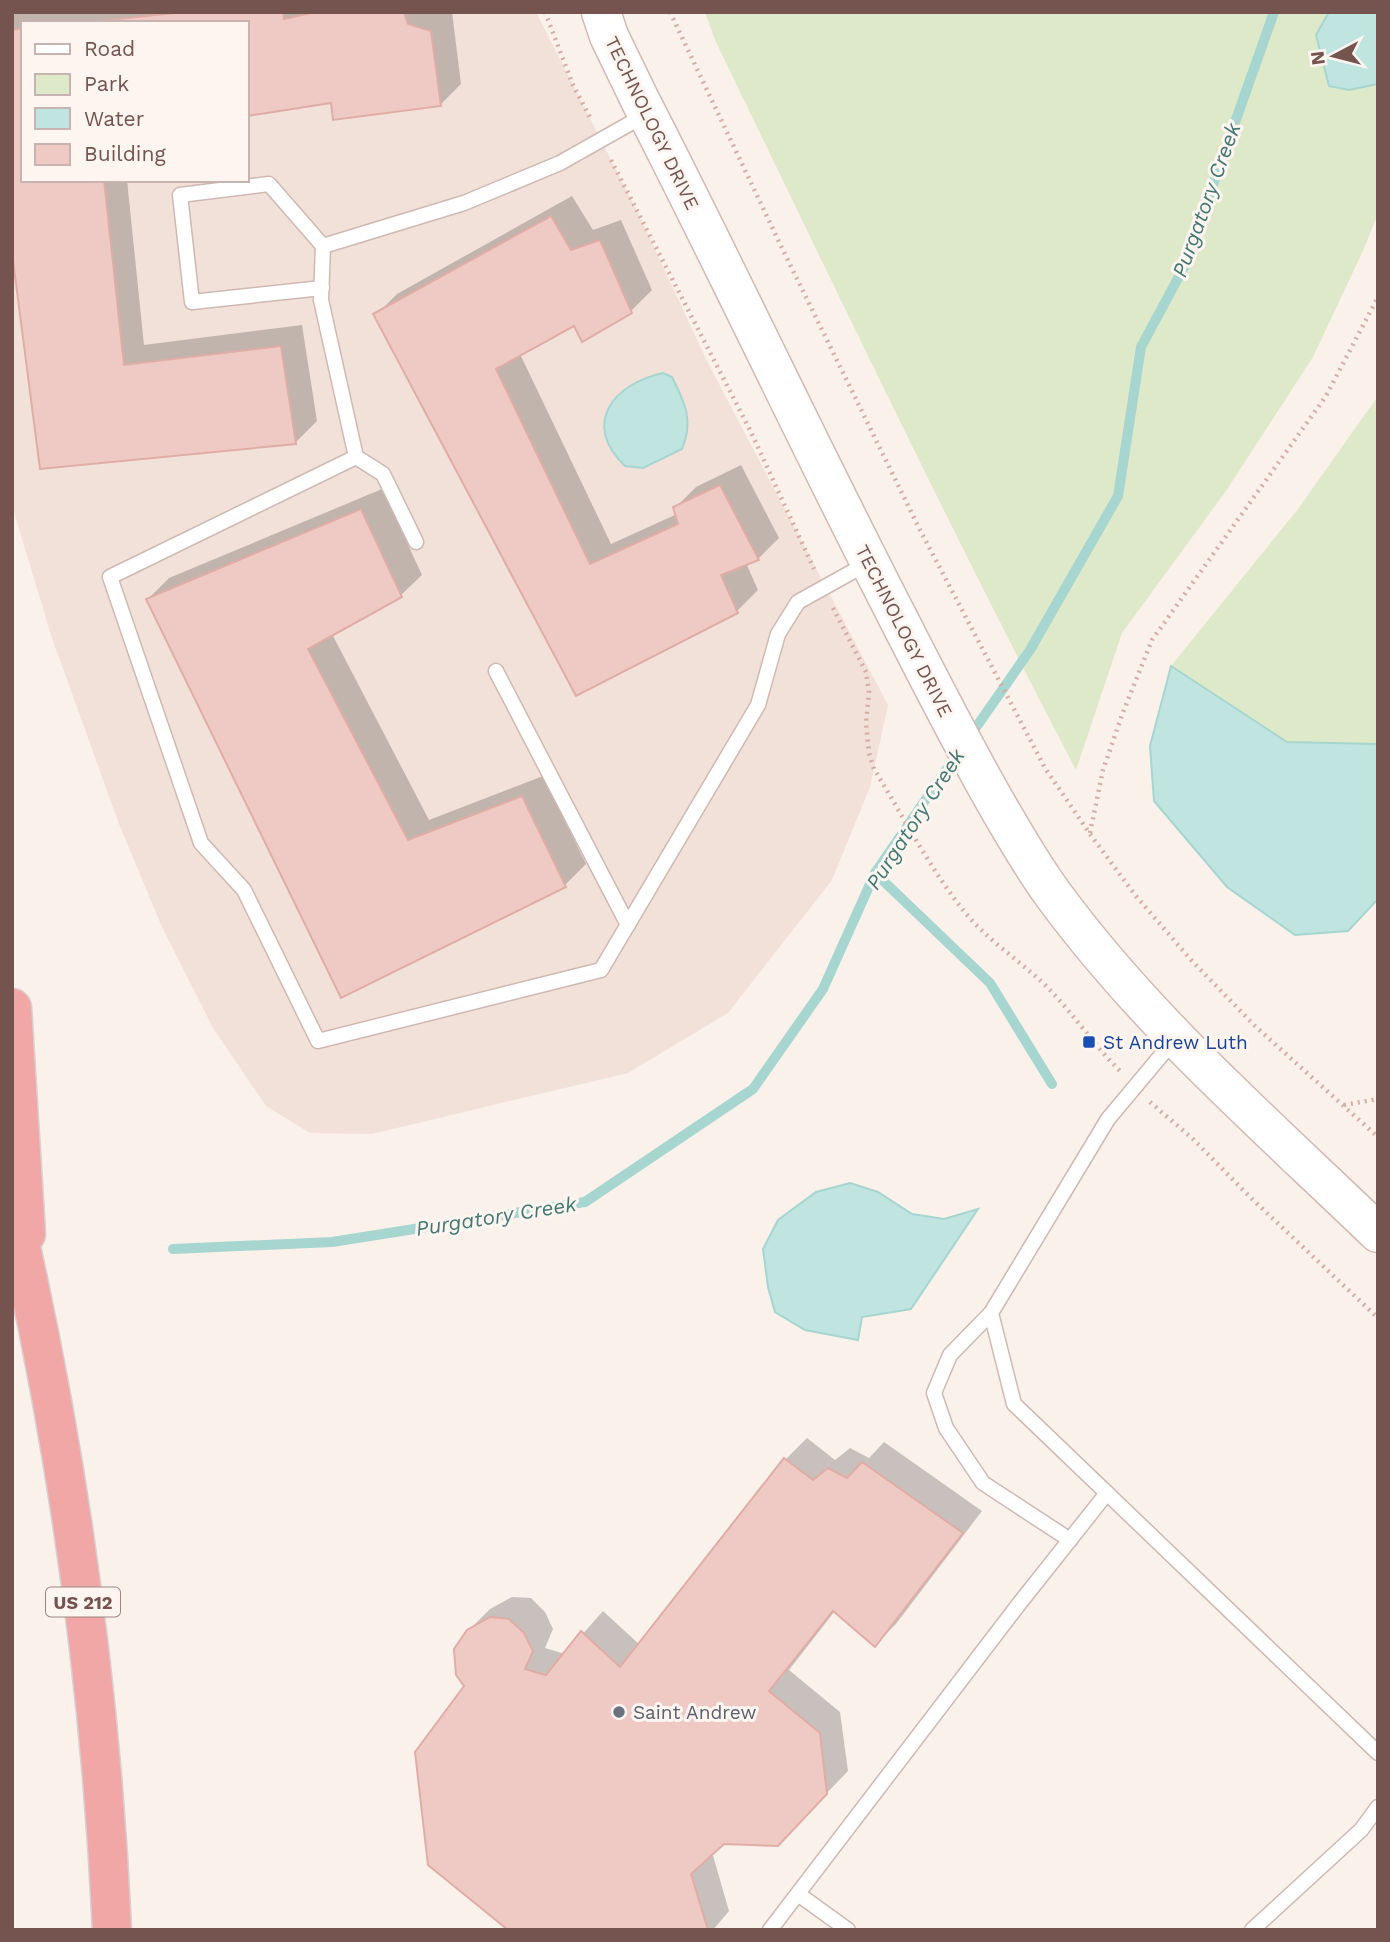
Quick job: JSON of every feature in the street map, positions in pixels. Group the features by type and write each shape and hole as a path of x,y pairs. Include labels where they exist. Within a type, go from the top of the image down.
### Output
{"highway":[{"path":"12,1007 28,1278"},
{"name":"US 212","path":"12,1208 60,1442 88,1630 107,1822 112,1930"}],"street":[{"name":"TECHNOLOGY DRIVE","path":"601,12 609,36 647,114 949,720 1052,894 1093,946 1176,1038 1378,1233"}],"lane":[{"path":"323,246 464,203 561,163 647,114"},
{"path":"321,288 192,302 180,195 270,184 323,246 321,300 356,457 383,474 416,542"},
{"path":"356,457 110,576 201,843 244,890 318,1041 601,970 758,705 778,634 798,602 869,562"},
{"path":"496,671 628,925"},
{"path":"1070,1540 984,1483 946,1428 934,1393 950,1355 992,1313 1108,1119 1176,1038"},
{"path":"992,1313 1014,1404 1378,1753"},
{"path":"769,1930 1107,1493"},
{"path":"1252,1930 1360,1830 1378,1807"},
{"path":"797,1894 848,1930"}],"path":[{"path":"545,12 573,85 751,432 823,588 866,672 869,692 866,723 869,753 874,769 945,885 964,912 1066,1006 1101,1053 1378,1318"},
{"path":"670,12 920,530 1045,768 1136,895 1192,961 1255,1026 1378,1137"},
{"path":"1090,834 1103,770 1152,640 1326,396 1378,297"},
{"path":"1343,1105 1378,1099"}],"shaded area":[{"path":"12,12 536,12 637,211 708,363 888,705 870,787 832,880 728,1013 628,1073 372,1134 310,1133 266,1106 213,1028 162,927 119,824 52,638 12,506"}],"green space":[{"path":"705,12 1329,12 1316,35 1349,90 1378,84 1378,214 1362,253 1313,357 1226,491 1122,633 1076,770 892,406 715,40"},
{"path":"1378,396 1378,744 1287,742 1171,666 1298,509"}],"water":[{"path":"1329,12 1378,12 1378,84 1349,90 1329,86 1316,35"},
{"path":"663,373 672,377 686,412 688,421 682,449 643,468 625,466 612,450 605,435 609,408 617,396 630,386"},
{"path":"1171,666 1287,742 1378,744 1378,899 1348,931 1295,935 1227,887 1154,801 1150,746"},
{"path":"850,1183 878,1192 912,1214 944,1219 978,1209 911,1309 862,1317 858,1340 805,1330 775,1312 768,1287 763,1249 778,1220 816,1192"}],"building":[{"path":"184,12 283,12 284,19 315,12 404,12 408,24 431,31 441,106 333,120 331,103 248,116 248,21 99,21"},
{"path":"21,28 21,182 104,182 124,365 281,346 296,444 40,469 12,253 12,30"},
{"path":"551,216 571,250 600,240 632,313 582,342 574,326 496,369 590,564 678,524 673,507 720,485 759,560 721,575 738,613 576,696 373,314"},
{"path":"361,509 402,597 308,649 408,840 522,796 566,887 341,998 146,599"},
{"name":"Saint Andrew","path":"784,1458 813,1480 828,1468 847,1478 862,1462 963,1533 875,1647 833,1611 769,1691 820,1733 827,1794 778,1846 724,1844 691,1874 708,1930 508,1930 428,1865 415,1752 464,1686 456,1675 454,1649 467,1630 490,1617 509,1619 524,1633 533,1651 525,1669 546,1675 581,1631 620,1667"}],"waterway":[{"name":"Purgatory Creek","path":"970,736 1030,650 1118,496 1141,347 1184,267 1274,12"},
{"name":"Purgatory Creek","path":"173,1249 332,1242 585,1202 753,1089 823,989 875,873 957,754"},
{"path":"875,873 990,983 1052,1084"}],"place":[{"name":"St Andrew Luth","path":"1089,1042"},
{"name":"Saint Andrew","path":"619,1712"}]}
